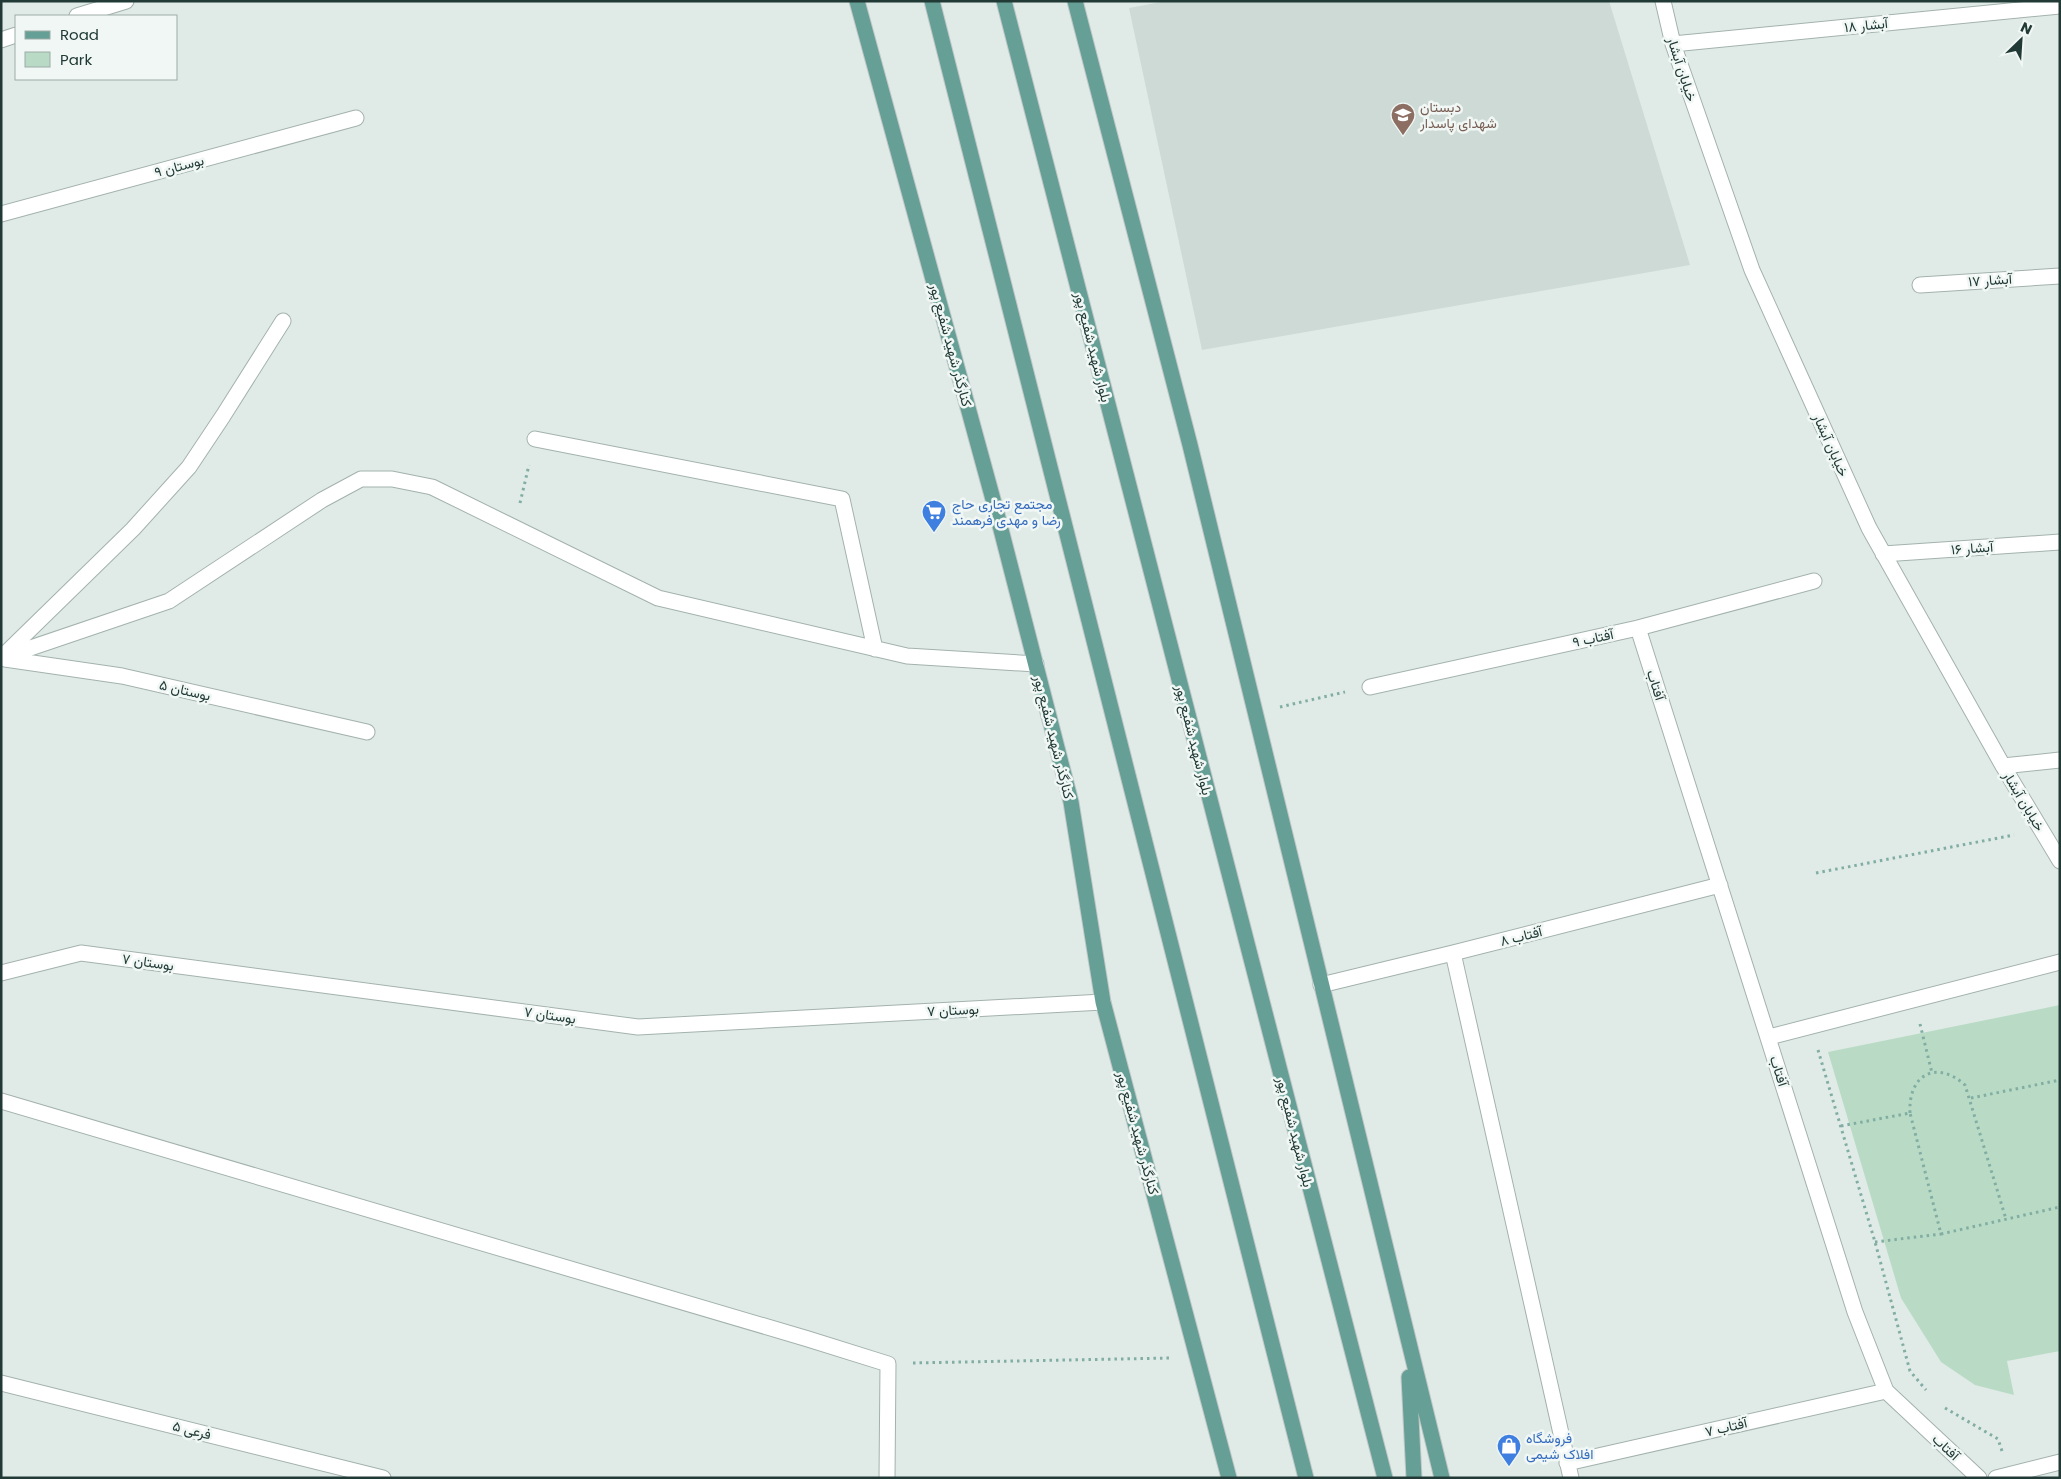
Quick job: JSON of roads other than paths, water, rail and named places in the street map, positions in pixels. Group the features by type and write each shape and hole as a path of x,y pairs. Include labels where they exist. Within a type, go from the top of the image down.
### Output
{"main road":[{"name":"کنارگذر شهید شفیع پور","path":"857,1 998,514 1071,802 1103,1002 1229,1478"},
{"path":"932,1 1306,1478"},
{"name":"بلوار شهید شفیع پور","path":"1004,1 1385,1478"},
{"path":"1076,1 1190,445 1442,1478"},
{"path":"1408,1340 1414,1478"},
{"path":"1221,1448 1237,1478"}],"street":[{"path":"80,15 126,1"},
{"name":"خیابان آبشار","path":"1663,1 1673,44 1752,270 1865,519 2003,766 2060,861"},
{"name":"آبشار ۱۸","path":"1673,44 2060,6"},
{"path":"1,40 15,35"},
{"name":"بوستان ۹","path":"1,214 356,118"},
{"name":"آبشار ۱۷","path":"1920,285 2060,276"},
{"path":"1,658 133,528 189,467 282,321"},
{"path":"535,440 842,499 875,649"},
{"path":"1,658 169,602 322,500 361,479 392,479 432,487 658,598 907,656 1036,664"},
{"name":"آبشار ۱۶","path":"1884,554 2060,542"},
{"name":"آفتاب ۹","path":"1370,687 1638,628 1814,581"},
{"name":"آفتاب","path":"1638,628 1855,1312 1886,1391 1979,1478"},
{"name":"بوستان ۵","path":"1,658 122,676 368,732"},
{"path":"2003,766 2060,760"},
{"name":"آفتاب ۸","path":"1321,985 1720,885"},
{"name":"بوستان ۷","path":"1,973 80,953 638,1027 1103,1002"},
{"path":"1453,953 1567,1463 1572,1478"},
{"path":"1769,1037 2060,962"},
{"path":"1,1101 808,1338 888,1364 886,1478"},
{"name":"فرعی ۵","path":"1,1384 383,1478"},
{"name":"آفتاب ۷","path":"1567,1463 1886,1391"},
{"path":"2004,1476 2060,1462"}],"place":[{"name":"دبستان شهدای پاسدار","path":"1403,136"},
{"name":"مجتمع تجاری حاج رضا و مهدی فرهمند","path":"934,533"},
{"name":"فروشگاه افلاک شیمی","path":"1509,1467"}]}
